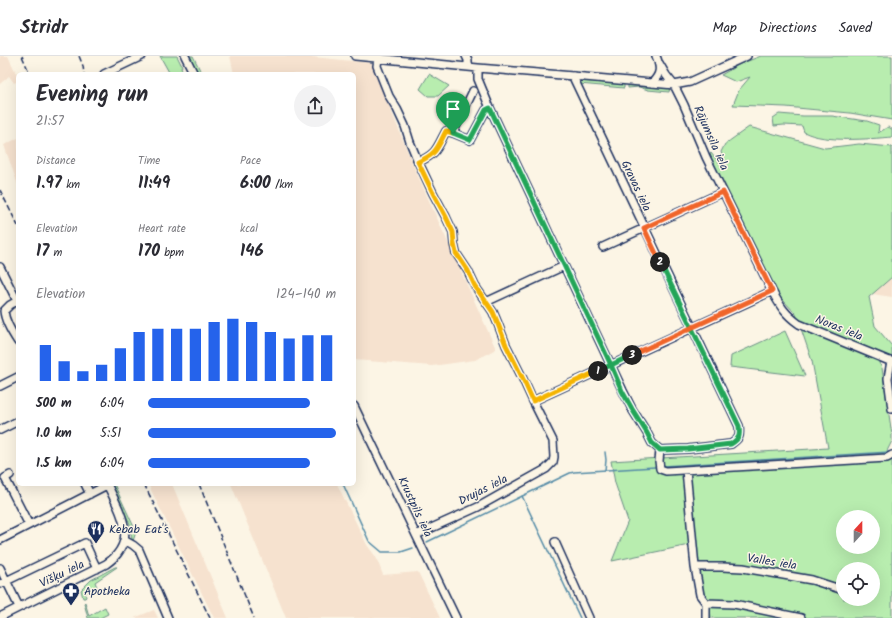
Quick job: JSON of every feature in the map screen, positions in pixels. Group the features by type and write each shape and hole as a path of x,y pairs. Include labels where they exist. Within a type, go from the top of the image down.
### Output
{"street":[{"path":"108,72 142,56"},
{"path":"185,56 193,72"},
{"path":"355,56 674,85 690,82 747,56"},
{"path":"466,56 468,60 468,67"},
{"name":"Rājumsila iela","path":"656,56 666,75 674,85 684,105 706,157 782,309"},
{"path":"378,58 377,66 389,96 405,126 418,162 453,232 456,253 468,271 475,286 493,312 506,345 533,401 772,291"},
{"path":"652,83 660,72 659,63"},
{"path":"478,68 478,79 490,108 622,391 652,443 660,450 660,469 666,472 806,464 887,458 892,455"},
{"name":"Gravas iela","path":"573,76 739,426 740,435 737,440 731,444 688,449 660,450"},
{"path":"453,133 473,92"},
{"path":"418,162 428,158 434,153 446,131 470,140 486,110 490,108"},
{"path":"603,247 723,192"},
{"path":"486,302 564,266"},
{"path":"0,267 16,298"},
{"path":"16,303 10,305 4,311 16,338"},
{"name":"Noras iela","path":"782,309 790,318 799,324 891,362"},
{"path":"891,362 888,378 892,409"},
{"path":"0,386 16,378"},
{"name":"Drujas iela","path":"416,534 478,507 546,469 553,462 553,441 533,401"},
{"name":"Krustpils iela","path":"356,410 456,618"},
{"path":"0,430 16,422"},
{"path":"686,470 695,567 700,595 706,603 706,618"},
{"path":"10,475 5,478 28,525"},
{"path":"86,486 90,494"},
{"path":"0,540 104,486"},
{"path":"108,486 124,524 124,540 139,550 168,618"},
{"name":"Višķu iela","path":"0,617 106,564 119,552 124,540"},
{"path":"555,542 589,618"},
{"path":"3,582 85,543 97,569"},
{"name":"Valles iela","path":"695,567 743,568 812,580 836,588"},
{"path":"0,568 3,582 20,607"},
{"path":"706,603 734,604 801,618"}],"shaded area":[{"path":"0,56 8,56 16,73 16,82 14,83 9,76 0,84"},
{"path":"230,56 303,56 372,63 413,165 496,349 475,360 432,366 356,360 356,72 234,72"},
{"path":"16,139 16,179 4,145"},
{"path":"892,277 892,297 872,294"},
{"path":"149,486 173,486 228,618 214,618"},
{"path":"232,486 338,486 367,545 376,557 383,575 418,572 440,618 286,618"},
{"path":"154,610 158,618 134,618"}],"green space":[{"path":"160,56 177,56 183,72 169,72"},
{"path":"190,56 193,56 201,72 197,72"},
{"path":"761,56 892,56 892,120 850,113 786,107 733,105 739,90 750,77 736,82 721,75 740,64"},
{"path":"429,74 449,86 438,96 428,96 420,89"},
{"path":"577,80 624,83 624,88 579,84"},
{"path":"628,83 670,87 669,92 648,90 639,87 628,88"},
{"path":"779,114 832,116 867,121 879,125 878,133 888,127 892,129 892,137 871,139 823,138 804,132 802,126 774,126 773,118"},
{"path":"749,127 825,148 859,144 892,147 892,277 869,297 875,326 892,346 892,357 876,358 882,368 892,435 892,441 881,463 892,460 892,618 711,618 710,609 701,591 689,545 612,561 628,521 615,483 611,461 828,448 812,361 796,314 772,291 706,157 711,153 720,164 726,166 721,152 725,144"},
{"path":"785,331 805,376 730,367 731,356"},
{"path":"113,486 115,486 134,527 135,535 133,541 130,524"},
{"path":"117,567 95,582 97,587 85,593 86,597 83,598 81,590 91,580"},
{"path":"85,602 89,616 105,607 108,614 100,618 88,618"}],"waterway":[{"path":"605,452 605,470"},
{"path":"664,466 890,452"},
{"path":"427,542 570,473 655,467"},
{"path":"344,486 369,541 382,552 401,552 413,548"},
{"path":"522,496 580,618"}],"railway":[{"path":"22,56 29,72"},
{"path":"79,56 84,72"},
{"path":"0,190 16,222"},
{"path":"145,486 210,618"},
{"path":"200,486 254,618"}],"place":[{"name":"Kebab Eat's","path":"96,544"},
{"name":"Apotheka","path":"71,606"}],"route":[{"path":"453,133 446,131 434,153 428,158 418,162 453,232 456,253 468,271 479,294 493,312 506,345 533,401 611,365 622,391 632,409 652,443 660,450 718,446 731,444 737,440 740,435 739,426 726,401 692,327 644,228 723,192 772,291 692,327 611,365 490,108 486,110 470,140 453,133"}]}
